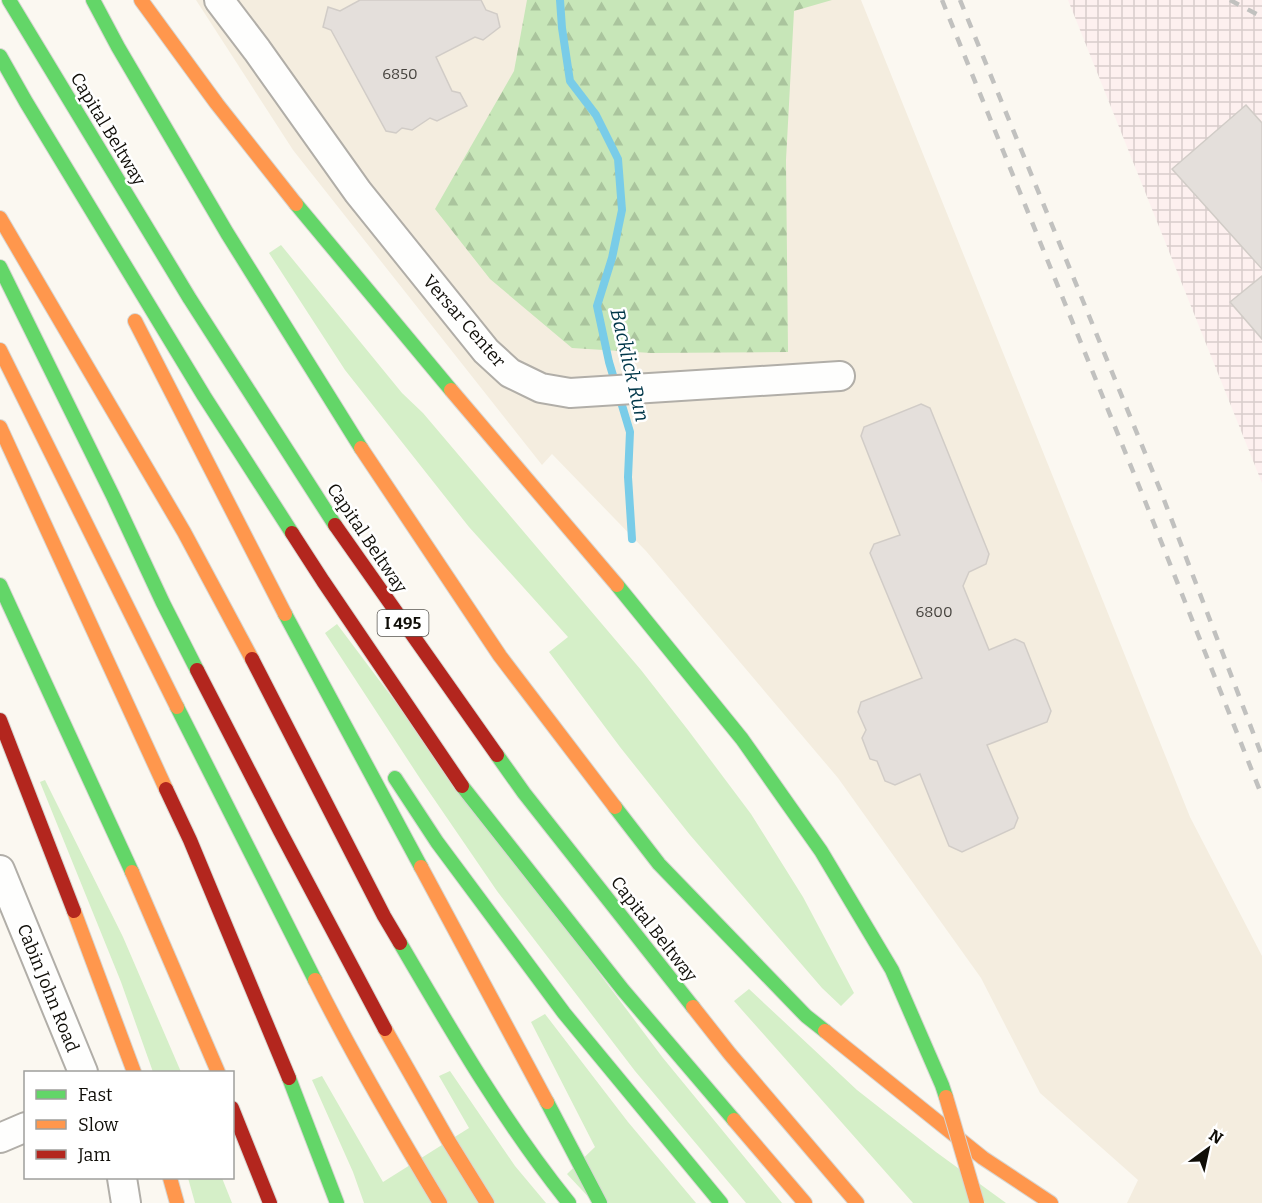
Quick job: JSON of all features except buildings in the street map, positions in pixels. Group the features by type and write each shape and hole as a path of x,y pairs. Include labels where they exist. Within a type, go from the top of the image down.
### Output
{"highway":[{"name":"Capital Beltway","path":"9,0 196,309 331,519 451,691 524,793 608,901 730,1054 857,1203"},
{"path":"93,0 226,233 344,423 500,656 660,864 806,1016 983,1158 1051,1203"},
{"path":"141,0 218,104 325,240 612,578 742,739 821,851 892,970 942,1085 976,1203"},
{"path":"0,56 222,424 323,581 466,792 623,990 806,1203"},
{"path":"26,102 99,249"},
{"path":"0,218 184,532 242,639 390,926 486,1088 568,1203"},
{"path":"0,267 236,747 375,1010 448,1140 487,1203"},
{"path":"131,312 282,609 600,1203"},
{"path":"0,350 327,1006 440,1203"},
{"path":"0,427 190,840 338,1203"},
{"path":"0,585 113,829 218,1071"},
{"path":"282,609 360,726"},
{"path":"0,720 134,1071"},
{"path":"386,764 437,842 564,1013 721,1203"},
{"path":"234,1113 270,1203"},
{"path":"170,1179 177,1203"}],"street":[{"name":"Versar Center","path":"219,0 358,192 486,351 510,373 541,388 570,393 840,376"},
{"name":"Cabin John Road","path":"0,870 83,1071"},
{"path":"0,1138 24,1128"},
{"path":"122,1179 126,1203"}],"shaded area":[{"path":"196,0 861,0 1190,817 1262,956 1262,1203 1127,1203 1138,1180 1040,1093 981,978 838,778 646,551 552,454 542,465 293,150"},
{"path":"1068,0 1262,0 1262,483"}],"green space":[{"path":"527,0 832,0 794,11 786,160 788,352 651,353 572,348 490,279 435,209 514,71"},
{"path":"281,245 402,393 423,413 641,670 751,814 803,897 854,993 841,1006 822,988 690,835 549,652 568,637 469,527 345,370 269,253"},
{"path":"337,624 663,1058 782,1203 746,1203 635,1071 497,891 421,780 325,633"},
{"path":"45,780 123,937 181,1071 153,1071 121,982 40,782"},
{"path":"749,989 857,1090 1006,1203 913,1203 734,1001"},
{"path":"545,1014 628,1122 696,1203 594,1203 567,1174 595,1147 531,1022"},
{"path":"450,1071 515,1166 546,1203 364,1203 353,1172 312,1080 322,1076 383,1182 469,1128 439,1076"},
{"path":"188,1179 222,1179 232,1203 195,1203"}],"waterway":[{"name":"Backlick Run","path":"560,0 570,81 596,115 618,159 622,210 612,258 597,306 609,362 630,432 628,477 632,539"}],"railway":[{"path":"942,0 1262,796"},
{"path":"960,0 1161,492 1262,756"},
{"path":"1230,0 1262,17"}],"traffic: fast":[{"path":"9,0 190,299 335,525"},
{"path":"93,0 227,233 361,448"},
{"path":"0,56 204,396 292,533"},
{"path":"296,204 451,390"},
{"path":"0,267 197,670"},
{"path":"0,585 132,872"},
{"path":"617,585 742,739 821,851 892,970 946,1097"},
{"path":"285,614 421,867"},
{"path":"177,707 315,980"},
{"path":"497,755 524,793 693,1007"},
{"path":"395,778 437,842 564,1013 721,1203"},
{"path":"462,786 623,990 734,1120"},
{"path":"615,807 659,864 806,1016 825,1031"},
{"path":"400,943 501,1109 569,1203"},
{"path":"289,1078 337,1203"},
{"path":"547,1102 600,1203"}],"traffic: slow":[{"path":"141,0 217,104 296,204"},
{"path":"0,218 184,532 252,659"},
{"path":"135,321 285,614"},
{"path":"0,350 177,707"},
{"path":"451,390 617,585"},
{"path":"0,427 166,789"},
{"path":"361,448 500,656 615,807"},
{"path":"421,867 547,1102"},
{"path":"132,872 218,1071"},
{"path":"74,911 134,1071"},
{"path":"315,980 375,1093 440,1203"},
{"path":"693,1007 857,1203"},
{"path":"385,1029 487,1203"},
{"path":"825,1031 983,1158 1051,1203"},
{"path":"946,1097 977,1203"},
{"path":"734,1120 805,1203"},
{"path":"170,1179 177,1203"}],"traffic: jam":[{"path":"335,525 497,755"},
{"path":"292,533 462,786"},
{"path":"252,659 400,943"},
{"path":"197,670 385,1029"},
{"path":"0,720 74,911"},
{"path":"166,789 190,840 289,1078"},
{"path":"234,1113 270,1203"}]}
